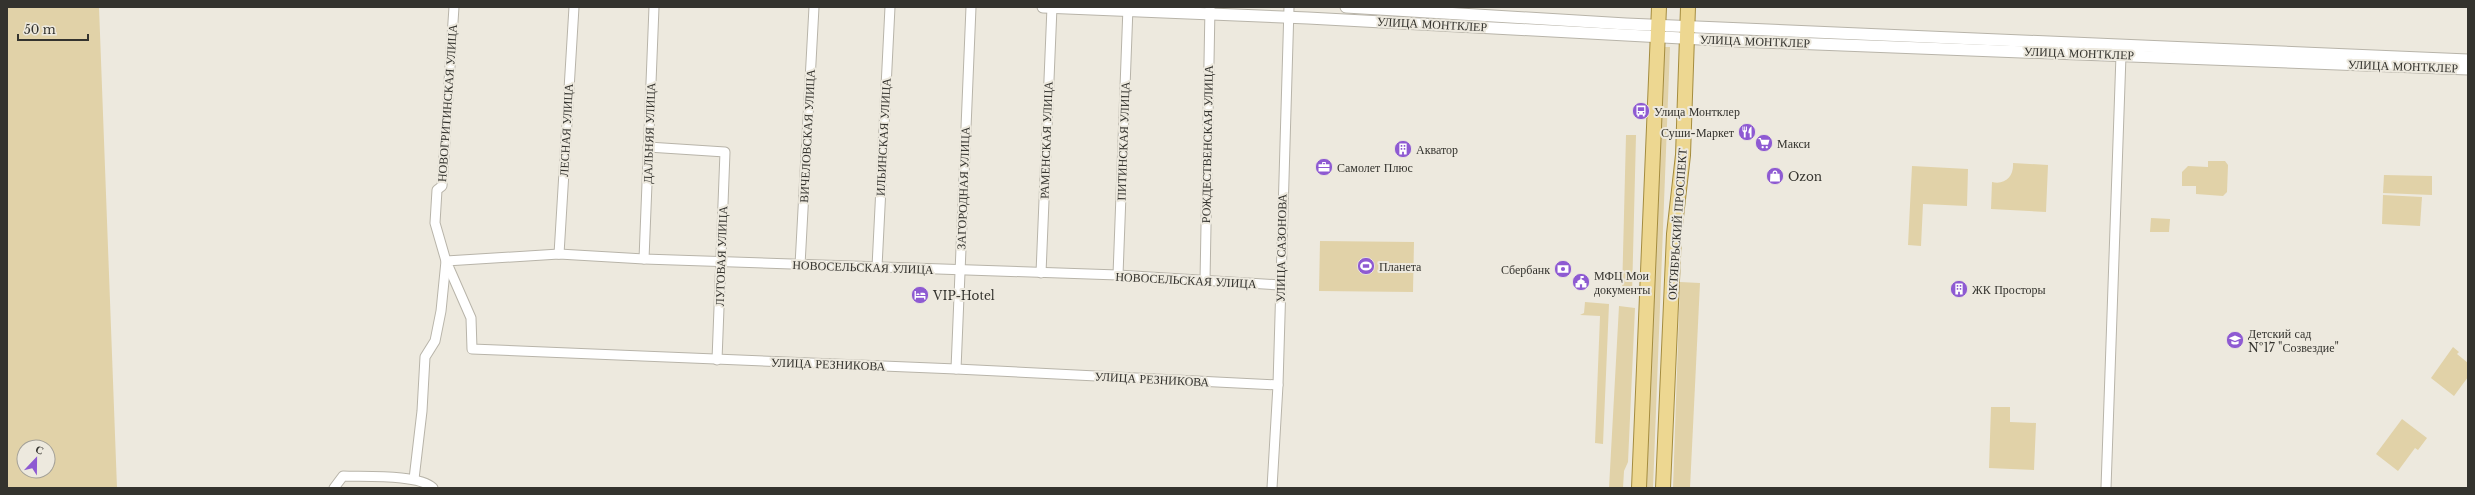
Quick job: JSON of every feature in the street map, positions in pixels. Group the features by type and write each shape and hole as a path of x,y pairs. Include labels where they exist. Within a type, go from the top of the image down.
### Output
{"main road":[{"path":"1639,488 1659,7"},
{"name":"ОКТЯБРЬСКИЙ ПРОСПЕКТ","path":"1663,488 1674,234 1682,156 1688,7"}],"street":[{"name":"НОВОГРИТИНСКАЯ УЛИЦА","path":"414,479 422,410 425,357 435,341 441,311 446,261 435,223 437,190 442,186 454,7"},
{"name":"ЛЕСНАЯ УЛИЦА","path":"559,254 574,7"},
{"name":"ДАЛЬНЯЯ УЛИЦА","path":"644,259 654,7"},
{"name":"ВИЧЕЛОВСКАЯ УЛИЦА","path":"800,265 814,7"},
{"name":"ИЛЬИНСКАЯ УЛИЦА","path":"877,267 890,7"},
{"name":"ЗАГОРОДНАЯ УЛИЦА","path":"956,369 971,7"},
{"name":"УЛИЦА МОНТКЛЕР","path":"1043,7 1289,12 1658,30"},
{"name":"РАМЕНСКАЯ УЛИЦА","path":"1041,273 1052,7"},
{"name":"УЛИЦА МОНТКЛЕР","path":"1346,7 1688,32 2121,55 2468,69"},
{"name":"ПИТИНСКАЯ УЛИЦА","path":"1118,275 1128,9"},
{"name":"РОЖДЕСТВЕНСКАЯ УЛИЦА","path":"1205,280 1210,10"},
{"name":"УЛИЦА САЗОНОВА","path":"1272,488 1278,385 1289,12"},
{"name":"УЛИЦА МОНТКЛЕР","path":"1688,32 2468,60"},
{"path":"2106,488 2121,55"},
{"name":"ЛУГОВАЯ УЛИЦА","path":"648,147 726,152 717,360"},
{"name":"НОВОСЕЛЬСКАЯ УЛИЦА","path":"446,261 559,254 800,265 1118,275 1280,285"},
{"name":"УЛИЦА РЕЗНИКОВА","path":"446,261 471,318 472,349 956,369 1278,385"},
{"path":"334,488 343,476 414,479 430,486"}],"shaded area":[{"path":"7,7 99,7 117,488 7,488"},
{"path":"1662,47 1670,47 1653,488 1644,488"},
{"path":"1626,135 1636,135 1632,295 1622,294"},
{"path":"2208,161 2225,161 2228,165 2227,192 2223,196 2196,194 2196,186 2182,186 2182,172 2188,166 2208,167"},
{"path":"2013,163 2048,165 2046,212 1991,209 1992,182 1997,183 2008,179 2012,172"},
{"path":"1912,166 1968,169 1967,206 1923,204 1921,246 1908,245"},
{"path":"2384,175 2432,176 2432,195 2383,193"},
{"path":"2383,195 2422,197 2420,226 2382,224"},
{"path":"2151,218 2170,219 2169,232 2150,232"},
{"name":"Планета","path":"1320,241 1414,242 1413,292 1319,291"},
{"path":"1680,282 1700,283 1690,488 1673,488"},
{"path":"1585,302 1609,304 1603,444 1595,443 1600,316 1580,315 1584,313"},
{"path":"1619,306 1635,308 1628,462 1624,471 1623,488 1609,488"},
{"path":"2453,347 2459,352 2457,354 2468,363 2468,377 2454,396 2431,378"},
{"path":"1991,407 2010,407 2010,422 2036,423 2034,470 1989,468"},
{"path":"2402,419 2427,438 2418,450 2415,448 2398,471 2376,454"}],"place":[{"name":"Улица Монтклер","path":"1641,111"},
{"name":"Суши-Маркет","path":"1747,132"},
{"name":"Макси","path":"1764,143"},
{"name":"Акватор","path":"1403,149"},
{"name":"Самолет Плюс","path":"1324,167"},
{"name":"Ozon","path":"1775,176"},
{"name":"Планета","path":"1366,266"},
{"name":"Сбербанк","path":"1563,269"},
{"name":"МФЦ Мои документы","path":"1581,282"},
{"name":"ЖК Просторы","path":"1959,289"},
{"name":"VIP-Hotel","path":"920,295"},
{"name":"Детский сад №17 \"Созвездие\"","path":"2235,340"}]}
